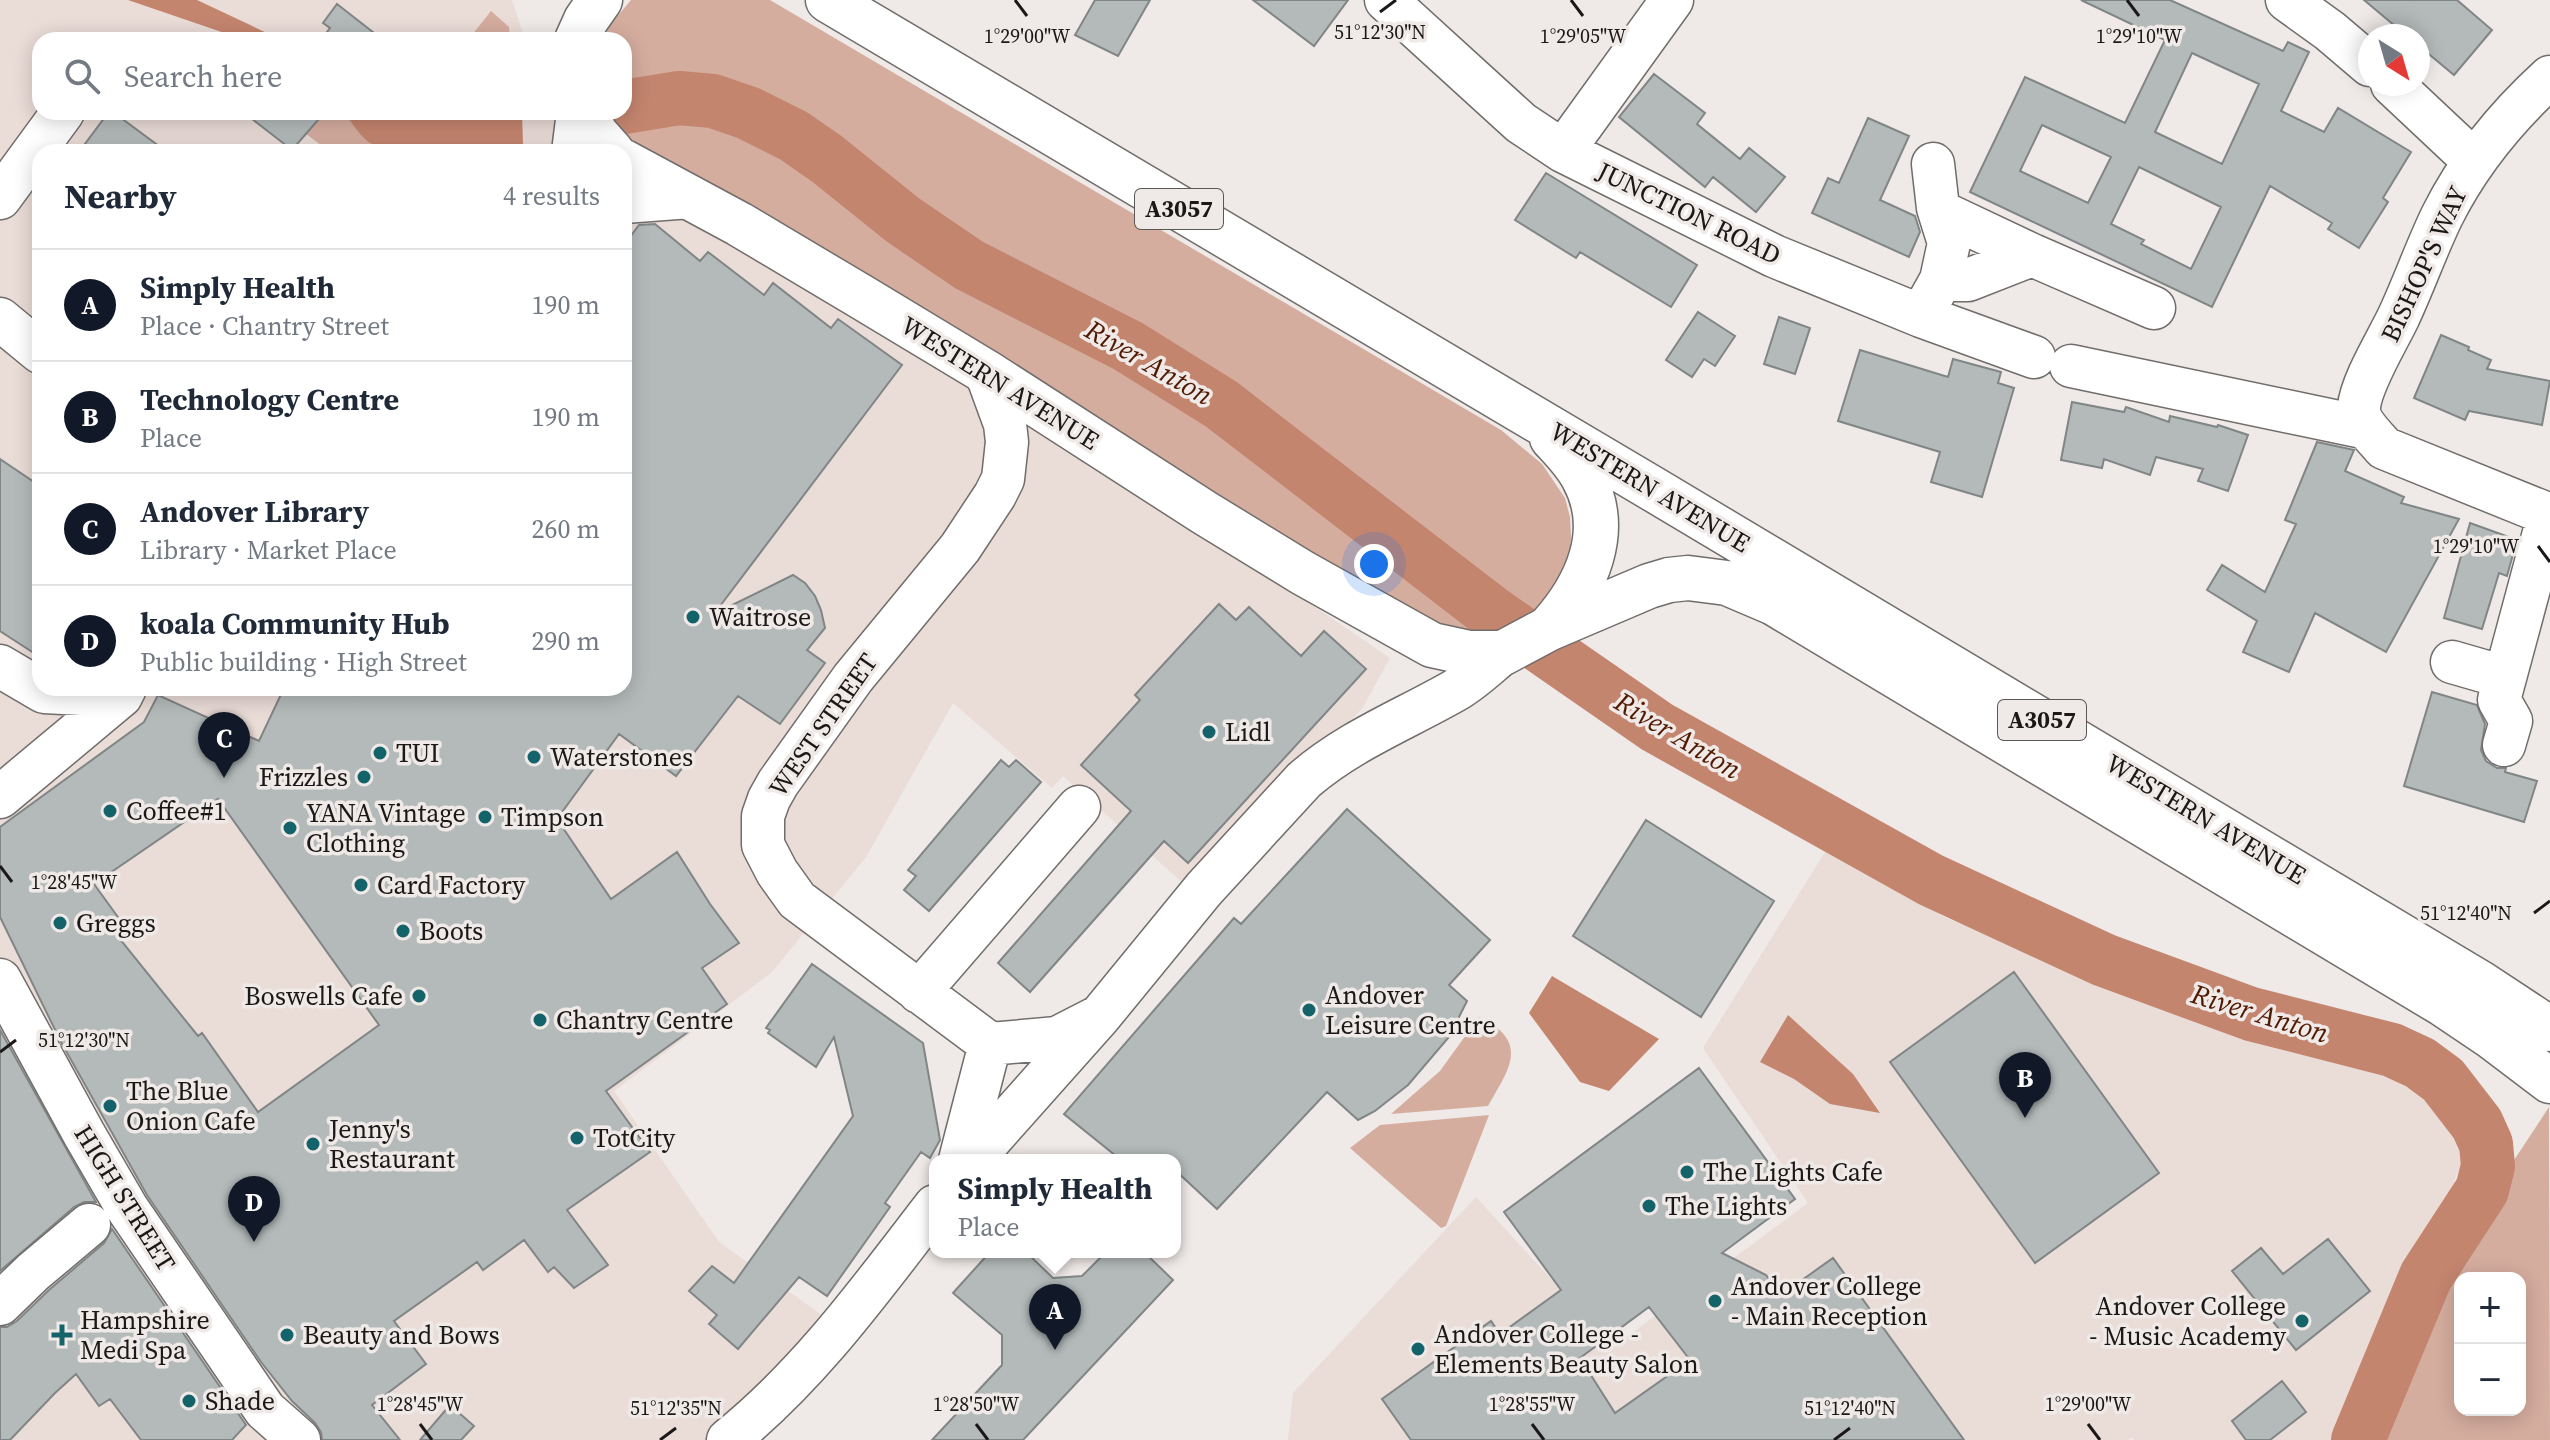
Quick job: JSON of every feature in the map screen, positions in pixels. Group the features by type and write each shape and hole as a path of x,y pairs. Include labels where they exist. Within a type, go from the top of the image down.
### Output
{"main road":[{"path":"573,0 576,32"},
{"path":"581,32 600,0"},
{"name":"WESTERN AVENUE","path":"828,0 2480,983 2550,1029"},
{"path":"586,120 605,144"},
{"name":"WESTERN AVENUE","path":"632,166 690,197 986,372 1205,513 1415,637 1447,650 1487,654 1522,643 1669,580 1708,579 1749,591 1774,603 2443,1004 2550,1081"},
{"name":"WESTERN AVENUE","path":"1522,643 1566,609 1589,570 1595,533 1594,512 1585,481 1576,465 1531,416"}],"street":[{"name":"JUNCTION ROAD","path":"1386,0 1521,123 1563,151 1774,256 1921,316 2052,361 2367,428 2384,448 2550,514"},
{"path":"1563,151 1672,0"},
{"path":"2287,0 2358,55"},
{"name":"BISHOP'S WAY","path":"2367,428 2358,410 2363,391 2442,215 2474,161 2512,113 2550,77"},
{"path":"2405,96 2474,161"},
{"path":"40,144 57,120"},
{"path":"575,144 579,120"},
{"path":"0,198 32,154"},
{"path":"1921,316 1941,280 1949,243 1939,211 1933,164"},
{"path":"632,201 690,197"},
{"path":"1939,211 2154,308"},
{"path":"1941,280 1968,280 2032,255"},
{"path":"0,319 32,345"},
{"name":"WEST STREET","path":"986,372 1005,424 1007,442 1003,479 960,548 853,678 778,783 763,816 763,845 797,900 990,1044"},
{"path":"2504,745 2511,721 2499,700 2550,514"},
{"path":"977,1154 1100,1016 1204,889 1304,780 1322,764 1361,740 1455,690 1522,643"},
{"path":"2452,662 2504,677"},
{"path":"0,666 32,685"},
{"path":"0,797 118,696"},
{"path":"919,992 1079,807"},
{"name":"HIGH STREET","path":"0,980 127,1208 272,1432"},
{"path":"962,1154 990,1044 1057,1038 1100,1016"},
{"path":"728,1440 778,1398 859,1306 929,1214"},
{"path":"0,1304 89,1225"}],"shaded area":[{"path":"0,0 512,0 522,32 32,32 32,120 567,120 584,144 32,144 32,696 632,696 632,187 1023,408 1390,658 1363,707 1193,892 1063,776 1052,788 953,703 866,857 771,973 614,1091 719,1242 823,1316 709,1440 0,1440"},
{"path":"128,0 197,0 265,32 222,32"},
{"path":"631,0 770,0 1501,430 1542,464 1565,498 1570,517 1568,560 1549,596 1522,622 1505,631 1447,635 632,149 632,144 627,144 609,120 632,120 632,32 607,32"},
{"path":"491,11 509,27 509,32 474,32"},
{"path":"314,120 351,120 373,144 319,144 301,130"},
{"path":"350,120 522,120 523,144 372,144"},
{"path":"1827,849 1946,918 2076,970 2354,1056 2445,1110 2471,1141 2346,1440 2134,1440 2132,1437 2128,1440 1288,1440 1293,1393 1476,1197 1561,1290 1605,1353 1808,1203 1703,1048"},
{"path":"1552,976 1659,1039 1609,1091 1580,1082 1529,1013"},
{"path":"1788,1015 1853,1074 1880,1113 1830,1104 1794,1079 1760,1062"},
{"path":"1479,1017 1495,1026 1510,1046 1508,1067 1488,1106 1391,1114 1440,1071"},
{"path":"2549,1107 2550,1440 2369,1440 2437,1277"},
{"path":"1489,1115 1446,1226 1441,1228 1350,1148 1380,1125"}],"building":[{"path":"1095,0 1150,0 1118,56 1075,35"},
{"path":"1253,0 1348,0 1314,46"},
{"path":"2081,0 2170,0 2283,51 2288,42 2309,52 2281,111 2324,132 2338,108 2411,152 2383,198 2388,202 2359,248 2328,229 2332,223 2270,186 2212,307 1970,192 2025,77 2125,123 2165,40","holes":["2192,53 2259,84 2222,164 2155,132","2042,125 2111,157 2088,203 2020,171","2139,167 2221,207 2191,269 2141,244 2144,240 2111,224"]},
{"path":"2364,0 2457,0 2492,30 2454,75 2430,55 2430,24 2393,24"},
{"path":"337,4 373,32 327,32 330,28 323,23"},
{"path":"1654,74 1705,113 1697,124 1740,159 1749,148 1785,177 1756,212 1713,177 1705,187 1619,117"},
{"path":"1868,118 1909,136 1880,200 1915,216 1920,232 1909,257 1812,213 1828,178 1839,183"},
{"path":"103,120 124,120 156,144 85,144"},
{"path":"253,120 318,120 297,144 284,144"},
{"path":"1546,173 1697,265 1671,307 1580,252 1576,258 1515,220"},
{"name":"Chantry Centre","path":"655,224 700,261 708,252 764,295 773,283 831,328 838,319 902,365 714,614 793,575 805,583 815,596 825,628 807,650 825,663 780,724 738,696 676,776 619,734 557,819 611,899 677,852 739,943 702,968 727,1004 606,1091 650,1152 567,1210 608,1265 574,1288 554,1267 548,1272 524,1240 483,1270 477,1262 394,1321 426,1364 372,1405 400,1440 322,1440 315,1423 292,1401 261,1362 147,1195 61,1042 0,917 0,827 144,722 157,696 259,741 280,696 632,696 632,234 639,225","holes":["218,799 379,1025 258,1112 202,1033 198,1036 119,938 128,931 94,884"]},
{"path":"1698,312 1735,336 1715,366 1704,359 1692,377 1666,360"},
{"path":"1779,317 1810,328 1795,374 1764,364"},
{"path":"2441,335 2491,360 2487,369 2550,381 2542,425 2469,411 2465,420 2414,398"},
{"path":"1860,350 1948,377 1953,359 2001,372 1998,383 2014,388 1982,497 1931,482 1940,452 1838,421"},
{"path":"2072,402 2124,412 2126,407 2169,422 2170,416 2218,425 2248,435 2228,491 2198,481 2203,469 2156,457 2150,475 2104,459 2102,468 2061,460"},
{"path":"2317,442 2354,450 2345,471 2404,497 2401,503 2459,519 2386,652 2315,613 2289,672 2243,652 2257,621 2207,590 2222,565 2265,592 2296,524 2285,520"},
{"path":"0,459 32,481 32,652 0,631"},
{"path":"2470,523 2517,540 2507,576 2499,573 2482,629 2444,618"},
{"name":"Lidl","path":"1219,604 1236,620 1249,607 1301,656 1324,631 1366,669 1188,863 1164,841 1030,992 998,963 1131,811 1081,765 1140,700 1135,695"},
{"path":"2432,692 2477,705 2485,724 2481,750 2486,761 2497,768 2506,768 2505,772 2537,781 2524,822 2404,786"},
{"path":"1001,760 1009,767 1016,760 1041,782 929,911 904,890 916,876 908,870"},
{"name":"Andover Leisure Centre","path":"1347,809 1490,940 1449,985 1467,1001 1449,1037 1408,1085 1358,1120 1327,1092 1217,1209 1181,1176 1181,1154 1114,1154 1064,1114 1234,918 1241,924"},
{"path":"1646,820 1774,901 1701,1017 1573,936"},
{"path":"812,964 923,1043 940,1140 929,1157 921,1152 885,1203 890,1207 827,1296 799,1277 738,1349 709,1324 717,1315 689,1291 712,1266 734,1283 853,1116 834,1037 816,1067 768,1033 770,1030 766,1028"},
{"path":"2014,972 2159,1173 2035,1263 1890,1062"},
{"path":"0,1030 96,1202 84,1202 74,1207 0,1271"},
{"path":"1699,1068 1795,1199 1722,1253 1766,1275 1781,1295 1833,1258 1964,1440 1411,1440 1382,1399 1491,1321 1500,1334 1561,1290 1504,1212","holes":["1649,1307 1690,1360 1615,1413 1580,1358"]},
{"path":"112,1229 246,1425 232,1440 141,1440 110,1399 99,1406 76,1374 10,1440 0,1440 0,1327 17,1321 104,1243"},
{"name":"Andover College - Music Academy","path":"2328,1239 2370,1291 2296,1350 2232,1271 2261,1248 2283,1274"},
{"path":"985,1258 1032,1258 1053,1278 1082,1276 1100,1258 1150,1258 1173,1280 1023,1440 932,1440 1002,1365 1002,1335 953,1293"},
{"path":"2282,1381 2306,1412 2270,1440 2246,1440 2232,1421"},
{"path":"450,1405 474,1426 461,1440 420,1440"}],"waterway":[{"name":"River Anton","path":"632,106 679,98 713,101 748,113 794,136 903,220 969,265 1128,346 1221,404 1491,612 1657,727 1931,880 2104,960 2251,1014 2392,1050 2420,1063 2443,1080 2477,1124 2486,1144 2488,1166 2482,1190 2426,1276 2358,1440"}],"place":[{"name":"Waitrose","path":"693,617"},
{"name":"Lidl","path":"1209,732"},
{"name":"TUI","path":"380,753"},
{"name":"Waterstones","path":"534,757"},
{"name":"Frizzles","path":"364,777"},
{"name":"Andover Library","path":"224,778"},
{"name":"Coffee#1","path":"110,811"},
{"name":"Timpson","path":"485,817"},
{"name":"YANA Vintage Clothing","path":"290,828"},
{"name":"Card Factory","path":"361,885"},
{"name":"Greggs","path":"60,923"},
{"name":"Boots","path":"403,931"},
{"name":"Boswells Cafe","path":"419,996"},
{"name":"Andover Leisure Centre","path":"1309,1010"},
{"name":"Chantry Centre","path":"540,1020"},
{"name":"The Blue Onion Cafe","path":"110,1106"},
{"name":"Technology Centre","path":"2025,1118"},
{"name":"TotCity","path":"577,1138"},
{"name":"Jenny's Restaurant","path":"313,1144"},
{"name":"The Lights Cafe","path":"1687,1172"},
{"name":"The Lights","path":"1649,1206"},
{"name":"koala Community Hub","path":"254,1242"},
{"name":"Andover College - Main Reception","path":"1715,1301"},
{"name":"Andover College - Music Academy","path":"2302,1321"},
{"name":"Hampshire Medi Spa","path":"62,1335"},
{"name":"Beauty and Bows","path":"287,1335"},
{"name":"Andover College - Elements Beauty Salon","path":"1418,1349"},
{"name":"Simply Health","path":"1055,1350"},
{"name":"Shade","path":"189,1401"}]}
